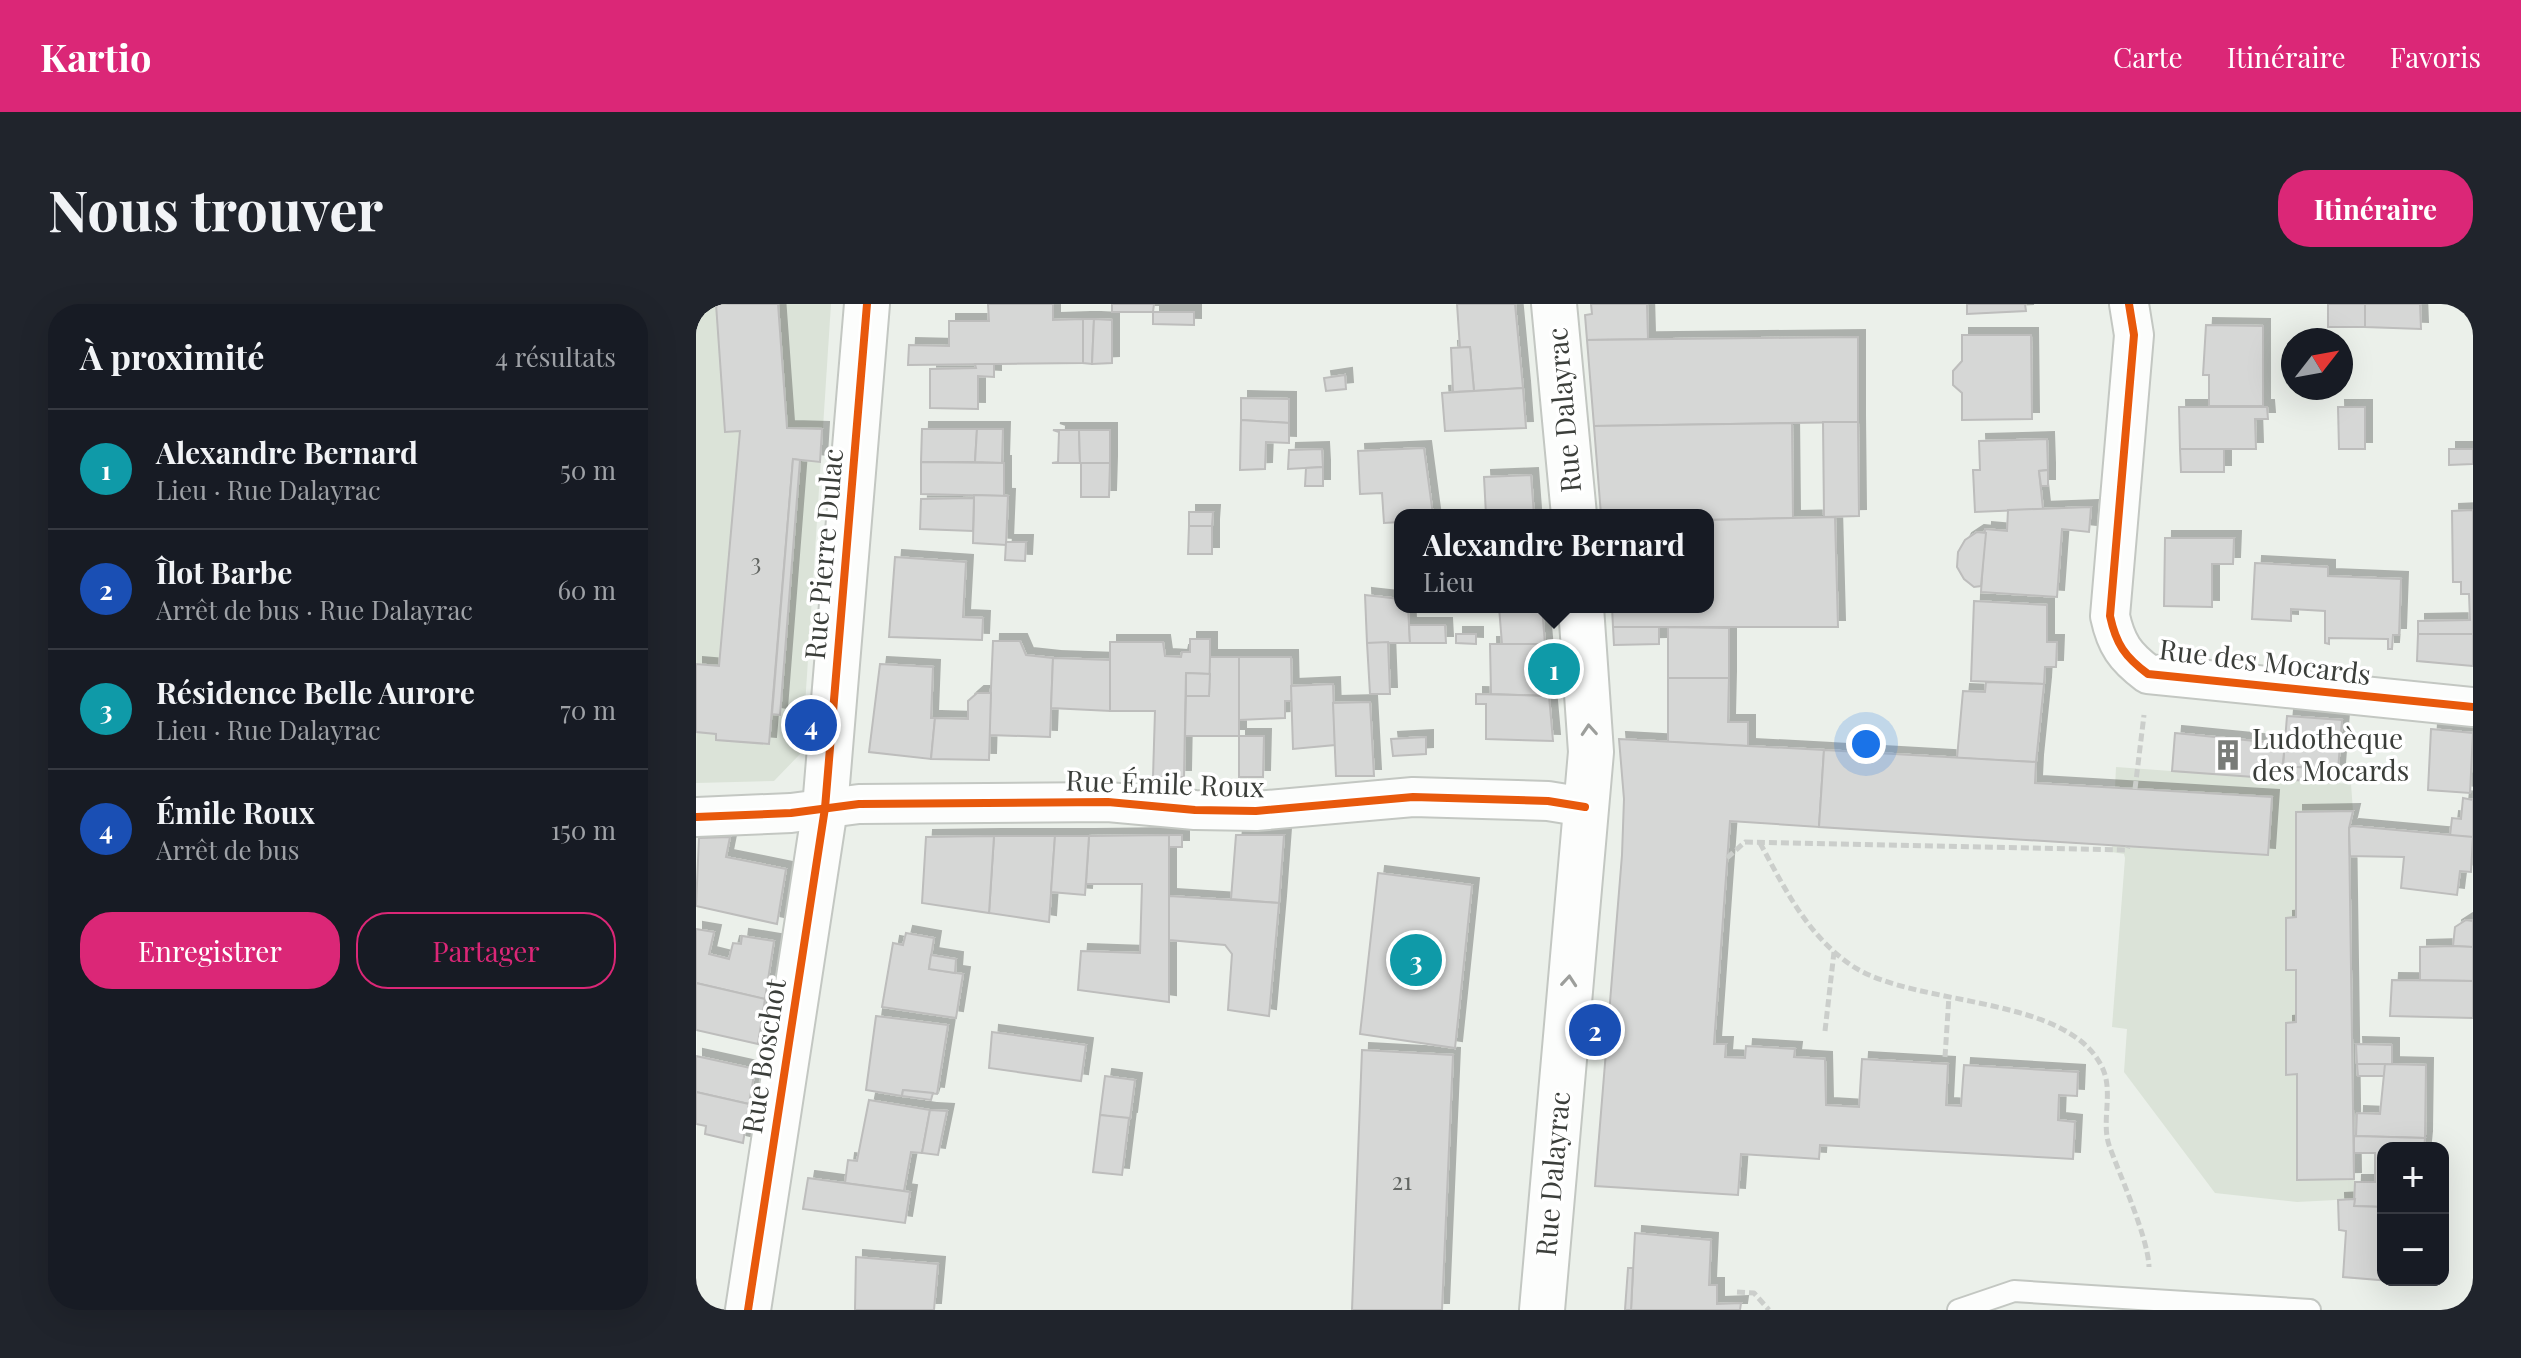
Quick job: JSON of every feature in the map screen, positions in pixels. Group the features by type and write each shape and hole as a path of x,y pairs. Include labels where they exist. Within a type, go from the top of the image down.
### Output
{"main road":[{"name":"Rue Pierre Dulac","path":"825,808 867,304"},
{"name":"Rue Dalayrac","path":"1554,304 1573,509"},
{"name":"Rue Dalayrac","path":"1542,1310 1591,752 1581,613"},
{"name":"Rue Boschot","path":"748,1310 825,808"}],"street":[{"name":"Rue des Mocards","path":"2129,304 2134,335 2110,616 2116,642 2129,659 2148,674 2473,707"},
{"name":"Rue Émile Roux","path":"696,817 859,804 1108,802 1195,810 1256,811 1413,797 1548,801 1585,807"}],"lane":[{"path":"1958,1310 2014,1291 2310,1310"}],"path":[{"path":"2135,789 2148,674"},
{"path":"1727,858 1745,842 2127,850 2128,847"},
{"path":"1760,843 1799,915 1834,952 1857,969 1884,980 2050,1022 2086,1046 2103,1068 2107,1089 2107,1139 2148,1260 2149,1300"},
{"path":"1825,1031 1834,952"},
{"path":"1945,1057 1949,996"},
{"path":"1737,1292 1754,1293 1769,1310"}],"shaded area":[{"path":"696,304 831,304 802,752 774,781 696,783"},
{"path":"2116,767 2351,784 2353,811 2349,828 2355,1199 2297,1202 2215,1193 2124,1072 2127,1029 2112,1027 2125,858 2124,854 2112,852"}],"building":[{"path":"716,304 778,304 787,428 822,429 820,462 793,459 769,744 716,740 716,734 696,732 696,664 719,666 740,431 725,432"},
{"path":"988,304 1053,304 1053,320 1083,319 1083,363 908,365 909,345 949,346 949,321 989,321"},
{"path":"1112,304 1154,304 1153,312 1112,312"},
{"path":"1457,304 1515,304 1523,388 1474,391 1470,347 1460,348"},
{"path":"1591,304 1647,304 1648,339 1587,340 1585,315 1592,314"},
{"path":"1967,304 2025,304 2026,311 1967,314"},
{"path":"2328,304 2365,304 2365,327 2328,327"},
{"path":"2365,304 2420,304 2421,329 2365,327"},
{"path":"1153,312 1194,312 1194,325 1153,324"},
{"path":"1083,319 1094,319 1092,364 1083,363"},
{"path":"1094,319 1112,320 1112,363 1092,364"},
{"path":"2206,325 2263,326 2263,406 2209,406 2209,375 2203,375"},
{"path":"1962,335 2031,335 2032,419 1962,420 1962,393 1953,385 1953,371 1962,361"},
{"path":"1858,337 1858,422 1594,426 1587,340"},
{"path":"1470,347 1474,391 1453,392 1451,348"},
{"path":"975,364 994,364 994,377 978,376 978,409 930,408 930,369 976,368"},
{"path":"1345,375 1346,389 1326,391 1324,378"},
{"path":"1523,388 1526,428 1445,431 1442,393"},
{"path":"1241,398 1289,399 1289,423 1241,420"},
{"path":"2179,407 2267,407 2268,419 2255,419 2256,449 2180,449"},
{"path":"2338,407 2365,407 2365,449 2339,449"},
{"path":"1241,420 1289,423 1289,443 1266,442 1265,469 1240,470"},
{"path":"1823,422 1858,422 1859,516 1824,517"},
{"path":"1792,423 1793,518 1714,520 1714,509 1601,509 1594,426"},
{"path":"922,429 977,429 975,462 921,462"},
{"path":"977,429 1003,429 1002,463 975,462"},
{"path":"1053,430 1079,430 1080,463 1052,463 1058,462 1059,432"},
{"path":"1079,430 1110,430 1110,463 1080,463"},
{"path":"2047,439 2048,470 2039,471 2043,509 1975,512 1973,470 1980,470 1979,441"},
{"path":"1424,448 1432,509 1394,509 1394,522 1384,523 1382,493 1360,494 1358,451"},
{"path":"1322,449 1323,467 1288,469 1289,450"},
{"path":"2180,449 2224,449 2224,472 2181,472"},
{"path":"2449,449 2473,449 2473,464 2449,465"},
{"path":"793,459 800,460 780,715 772,714"},
{"path":"921,462 1004,463 1004,496 921,494"},
{"path":"1081,463 1110,463 1109,497 1081,497"},
{"path":"1323,467 1323,486 1305,486 1306,468"},
{"path":"2048,470 2048,486 2041,486 2039,471"},
{"path":"1531,475 1534,509 1486,509 1484,477"},
{"path":"974,495 1008,496 1006,545 973,543"},
{"path":"974,498 973,531 920,529 921,499"},
{"path":"2091,507 2089,532 2062,529 2057,597 1981,592 1985,529 2007,531 2008,510"},
{"path":"2473,510 2473,634 2418,634 2418,621 2470,620 2469,594 2461,594 2461,582 2453,582 2452,511"},
{"path":"1189,512 1213,512 1212,526 1189,526"},
{"path":"1835,517 1838,627 1613,627 1612,613 1714,613 1714,520"},
{"path":"1189,526 1212,526 1212,554 1188,554"},
{"path":"1977,532 1986,533 1981,586 1974,587 1964,579 1957,567 1958,552 1965,540"},
{"path":"2165,538 2234,538 2233,564 2212,564 2212,607 2164,606"},
{"path":"1006,542 1026,542 1025,561 1005,560"},
{"path":"895,557 966,562 963,617 983,618 982,640 889,637"},
{"path":"2255,563 2328,567 2328,576 2401,579 2399,635 2393,635 2392,649 2388,649 2388,639 2329,638 2329,644 2325,643 2325,611 2291,609 2291,621 2252,619"},
{"path":"1365,595 1394,598 1394,613 1408,613 1410,643 1367,643"},
{"path":"1974,601 2047,605 2047,642 2057,642 2056,667 2045,667 2044,684 1971,681"},
{"path":"1499,613 1542,613 1545,644 1502,644"},
{"path":"1409,625 1445,625 1446,643 1410,643"},
{"path":"1613,627 1659,627 1659,644 1614,645"},
{"path":"1668,627 1729,628 1729,678 1668,678"},
{"path":"1456,634 1476,634 1476,644 1456,643"},
{"path":"2418,634 2473,634 2473,666 2417,661"},
{"path":"1190,639 1210,639 1210,674 1186,673 1184,777 1153,777 1155,711 1110,711 1110,642 1163,642 1165,656 1181,657 1182,652 1190,652"},
{"path":"993,641 1020,641 1026,655 1053,658 1050,737 989,735"},
{"path":"1388,642 1390,694 1370,694 1367,643"},
{"path":"1490,644 1545,644 1549,696 1491,694"},
{"path":"1210,657 1239,657 1239,736 1185,736 1186,696 1209,696"},
{"path":"1239,657 1291,657 1292,701 1285,701 1285,718 1239,720"},
{"path":"1053,658 1110,660 1110,711 1051,708"},
{"path":"880,664 933,667 931,718 935,718 931,759 869,752"},
{"path":"1186,673 1210,674 1209,696 1186,696"},
{"path":"1668,678 1729,678 1728,722 1748,722 1748,746 1668,742"},
{"path":"1986,682 2044,684 2036,762 1957,758 1963,691 1985,692"},
{"path":"1333,684 1335,745 1293,749 1291,686"},
{"path":"977,693 991,693 989,760 931,759 935,718 968,719 968,701"},
{"path":"1476,694 1549,696 1553,741 1486,739 1486,704 1476,704"},
{"path":"1370,702 1374,776 1336,776 1333,703"},
{"path":"2287,716 2342,720 2338,770 2283,766"},
{"path":"2431,729 2473,733 2470,793 2428,790"},
{"name":"Ludothèque des Mocards","path":"2175,733 2285,744 2281,779 2172,771"},
{"path":"1239,736 1264,736 1263,777 1239,777"},
{"path":"1426,737 1426,754 1393,756 1391,739"},
{"path":"1619,739 1824,750 1819,827 1730,821 1714,1044 1726,1044 1725,1057 1745,1058 1746,1046 1795,1049 1794,1057 1825,1059 1826,1105 1859,1107 1862,1059 1948,1064 1946,1105 1961,1106 1964,1065 2078,1072 2077,1096 2059,1095 2058,1120 2075,1122 2073,1159 1820,1145 1819,1159 1741,1154 1738,1195 1595,1186 1622,855 1624,799"},
{"path":"1824,750 2036,762 2035,783 2272,797 2268,855 1819,827"},
{"path":"2283,766 2338,770 2337,783 2281,779"},
{"path":"2463,798 2473,800 2473,837 2450,836 2452,818 2461,819"},
{"path":"2353,811 2349,828 2354,1179 2297,1180 2297,1074 2286,1075 2286,1023 2296,1022 2296,970 2286,970 2286,918 2296,917 2296,812"},
{"path":"2349,828 2473,837 2471,872 2460,871 2457,895 2401,888 2404,857 2350,856"},
{"path":"1169,835 1182,835 1182,847 1169,847"},
{"path":"1169,835 1169,1002 1078,990 1081,951 1140,953 1142,884 1086,884 1089,836"},
{"path":"1236,835 1284,835 1279,903 1231,899"},
{"path":"994,836 1055,836 1049,922 989,913"},
{"path":"994,836 989,913 922,903 926,837"},
{"path":"1055,836 1089,836 1085,895 1051,892"},
{"path":"730,837 726,857 786,869 777,924 696,906 699,838"},
{"path":"1378,873 1472,885 1455,1048 1360,1034"},
{"path":"1169,896 1279,903 1269,1016 1228,1010 1232,954 1225,945 1169,940"},
{"path":"2466,920 2473,921 2473,947 2453,946 2455,927"},
{"path":"696,929 714,932 709,954 729,959 733,943 741,944 742,936 774,941 765,999 696,983"},
{"path":"906,933 934,938 929,969 963,974 956,1018 882,1007 893,943 903,945"},
{"path":"2420,947 2473,947 2473,981 2420,980"},
{"path":"931,955 956,959 955,973 929,969"},
{"path":"2392,980 2473,981 2473,1018 2390,1016"},
{"path":"696,983 765,999 758,1044 696,1030"},
{"path":"876,1016 948,1025 937,1094 903,1090 902,1096 866,1090"},
{"path":"992,1032 1086,1045 1081,1081 989,1068"},
{"path":"2356,1044 2392,1045 2392,1065 2357,1064"},
{"path":"1362,1050 1453,1055 1442,1310 1352,1310"},
{"path":"696,1056 755,1069 749,1104 696,1092"},
{"path":"2357,1064 2385,1064 2385,1076 2358,1076"},
{"path":"2385,1064 2426,1065 2425,1138 2356,1136 2357,1113 2380,1114"},
{"path":"1105,1076 1135,1080 1130,1119 1100,1115"},
{"path":"903,1090 933,1093 931,1100 902,1096"},
{"path":"696,1092 749,1104 743,1143 705,1134 706,1126 696,1124"},
{"path":"869,1100 930,1110 922,1153 911,1152 904,1191 845,1183 848,1160 857,1161"},
{"path":"930,1110 947,1111 938,1155 922,1153"},
{"path":"1100,1115 1129,1118 1122,1175 1093,1172"},
{"path":"2354,1136 2425,1138 2425,1142 2377,1142 2377,1207 2354,1206 2355,1182 2375,1182 2375,1153 2354,1153"},
{"path":"808,1178 910,1192 905,1223 803,1209"},
{"path":"2355,1199 2354,1206 2377,1207 2377,1280 2343,1277 2346,1231 2339,1230 2338,1200"},
{"path":"1635,1233 1711,1240 1709,1285 1717,1285 1717,1304 1741,1303 1740,1310 1631,1310"},
{"path":"856,1257 938,1264 934,1310 855,1310"},
{"path":"1628,1268 1633,1268 1631,1310 1625,1310"}],"cycle path":[{"path":"748,1310 825,808 867,304"},
{"path":"2129,304 2134,335 2110,616 2115,634 2127,656 2148,674 2473,707"},
{"path":"696,817 791,813 859,804 1108,802 1195,810 1256,811 1413,797 1548,801 1585,807"}],"place":[{"name":"Alexandre Bernard","path":"1554,669"},
{"name":"Émile Roux","path":"811,725"},
{"name":"Ludothèque des Mocards","path":"2228,755"},
{"name":"Résidence Belle Aurore","path":"1416,960"},
{"name":"Îlot Barbe","path":"1595,1030"}]}
